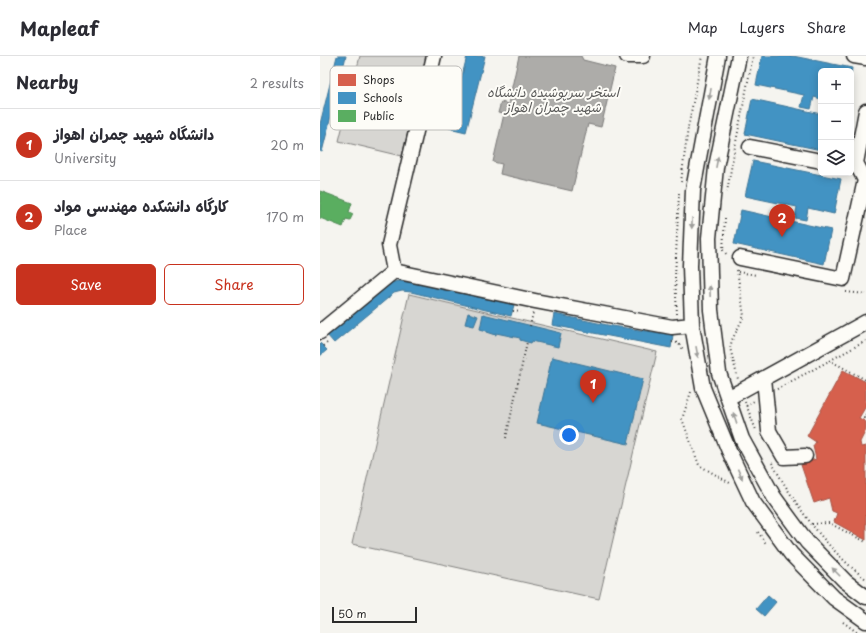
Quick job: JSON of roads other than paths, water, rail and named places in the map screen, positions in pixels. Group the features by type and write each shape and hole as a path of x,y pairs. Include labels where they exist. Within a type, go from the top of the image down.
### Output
{"lane":[{"path":"432,66 434,56"},
{"path":"627,56 643,56"},
{"path":"718,56 693,190 690,266 692,325 703,388 729,451 753,502 796,560 834,598 866,621"},
{"path":"739,56 716,168 709,238 711,310 719,372 742,439 774,497 807,542 845,581 866,597"},
{"path":"854,56 866,58"},
{"path":"854,160 866,111"},
{"path":"394,271 389,245 416,130"},
{"path":"750,147 818,160"},
{"path":"734,261 842,279 865,180 854,165"},
{"path":"394,271 535,301 672,327 692,325"},
{"path":"320,332 394,271"},
{"path":"728,398 866,322"},
{"path":"764,378 769,431 784,457 805,456"}],"water":[{"name":"استخر سرپوشیده دانشگاه شهید چمران اهواز","path":"519,56 581,56 583,60 615,68 601,127 588,124 572,191 500,174 502,164 493,162 504,114 498,113 501,102 508,104"}],"place":[{"name":"کارگاه دانشکده مهندسی مواد","path":"782,237"},
{"name":"دانشگاه شهید چمران اهواز","path":"593,403"}]}
